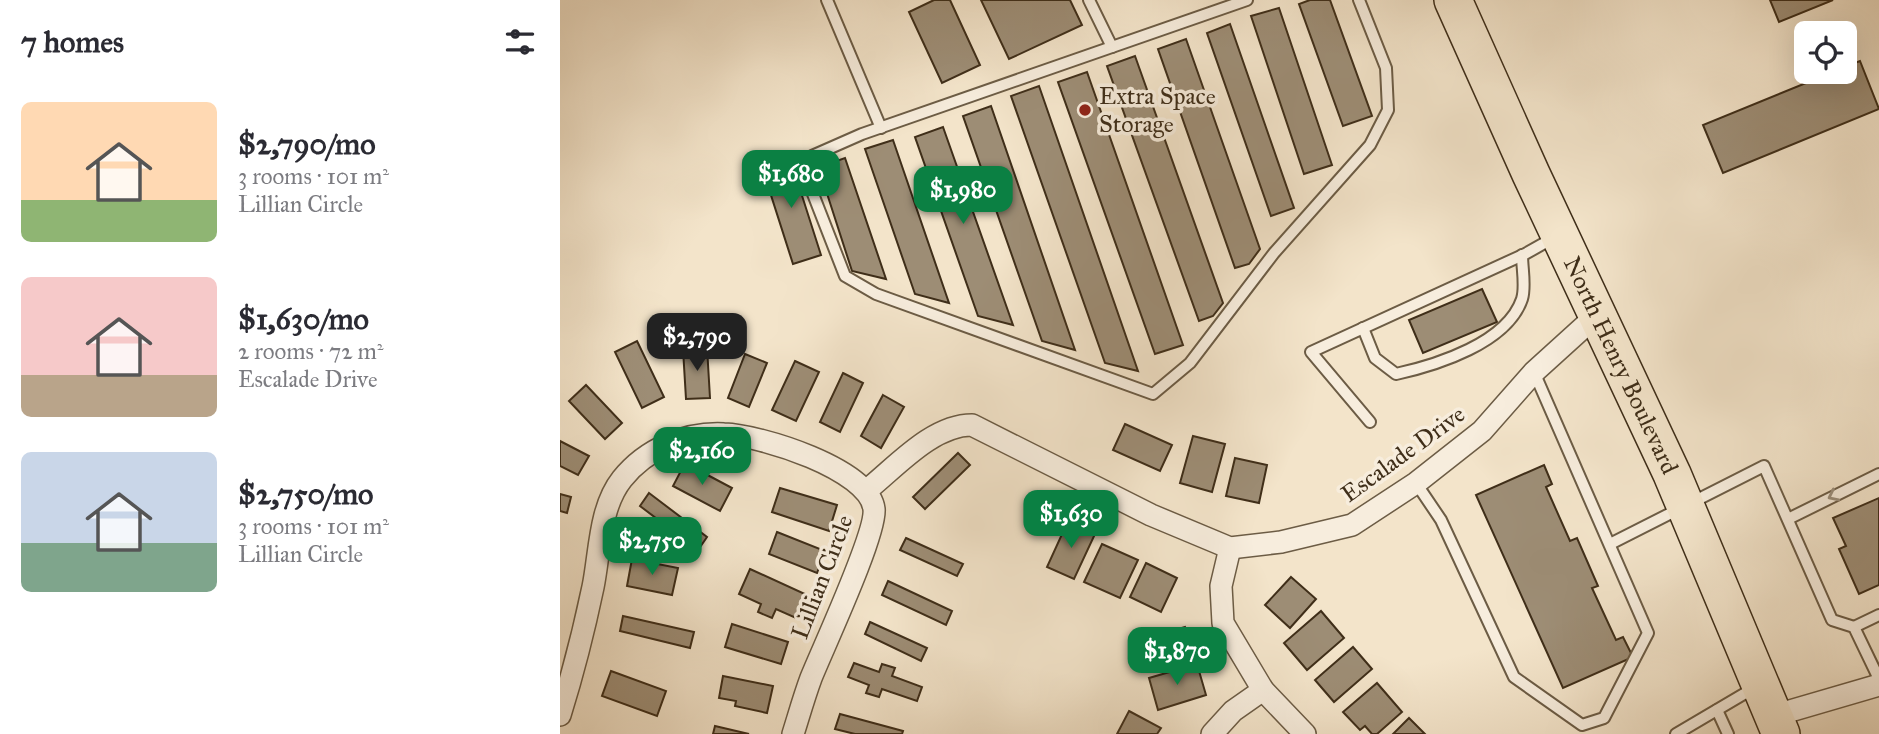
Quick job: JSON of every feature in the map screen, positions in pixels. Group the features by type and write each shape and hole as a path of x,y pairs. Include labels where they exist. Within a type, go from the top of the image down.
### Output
{"highway":[{"name":"North Henry Boulevard","path":"1454,0 1686,507 1771,712"}],"street":[{"name":"Escalade Drive","path":"867,490 940,433 959,425 972,425 1151,515 1230,548 1281,542 1352,525 1416,483 1482,431 1534,372 1598,314"},
{"name":"Lillian Circle","path":"560,715 574,669 610,504 620,481 642,458 663,444 725,434 785,449 827,464 867,490 875,510 865,544 811,680 793,734"},
{"path":"1230,548 1221,586 1223,623 1263,690 1305,734"},
{"path":"1771,712 1879,685"},
{"path":"1212,734 1233,711 1263,690"}],"lane":[{"path":"827,0 881,128"},
{"path":"1090,0 1111,47"},
{"path":"1247,0 881,128 812,156 806,176 845,276 876,294 1153,394 1190,363 1274,253 1370,145 1388,110 1385,68 1359,0"},
{"path":"1370,422 1311,352 1522,255 1560,234"},
{"path":"1363,328 1375,358 1396,374 1424,368 1466,350 1500,332 1522,298 1522,255"},
{"path":"1416,483 1441,520 1514,677 1583,725 1604,718 1648,632 1534,372"},
{"path":"1610,544 1764,466 1832,620 1854,627 1879,615"},
{"path":"1787,519 1877,479"},
{"path":"1854,627 1879,679"},
{"path":"1676,734 1717,710 1771,712"},
{"path":"1717,710 1728,734"}],"building":[{"path":"934,0 950,0 980,65 942,83 909,12"},
{"path":"981,0 1070,0 1082,25 1009,59"},
{"path":"1310,0 1330,0 1372,116 1343,126 1299,4"},
{"path":"1770,0 1833,0 1779,22"},
{"path":"1279,8 1332,165 1304,174 1251,16"},
{"path":"1230,24 1294,208 1271,216 1207,33"},
{"path":"1186,39 1260,249 1249,264 1235,268 1158,49"},
{"path":"1135,56 1223,303 1213,316 1199,321 1107,66"},
{"path":"1860,61 1879,109 1723,173 1703,125 1804,84 1857,84 1857,62"},
{"path":"1087,72 1183,345 1155,354 1058,82"},
{"path":"1039,86 1138,371 1105,363 1011,96"},
{"path":"991,106 1075,350 1042,341 963,116"},
{"path":"943,127 1013,325 978,316 915,137"},
{"path":"893,140 949,303 915,294 865,149"},
{"path":"789,155 821,255 793,264 761,164"},
{"path":"845,158 886,279 852,271 821,175 828,164"},
{"path":"1482,289 1497,322 1423,353 1409,320"},
{"path":"637,341 664,397 642,408 615,352"},
{"path":"707,347 710,398 686,399 683,349"},
{"path":"745,354 767,363 749,407 728,398"},
{"path":"795,361 819,372 796,421 772,410"},
{"path":"843,373 863,383 840,432 820,422"},
{"path":"586,385 622,423 605,439 569,401"},
{"path":"883,395 904,407 881,448 861,436"},
{"path":"1125,424 1172,445 1160,471 1113,450"},
{"path":"1193,436 1225,444 1212,492 1180,483"},
{"path":"560,441 589,456 578,475 560,466"},
{"path":"958,453 970,465 925,509 913,497"},
{"path":"1235,458 1267,465 1259,503 1226,496"},
{"path":"685,463 732,488 720,511 673,486"},
{"path":"1544,465 1552,484 1546,487 1570,541 1577,538 1598,586 1592,588 1616,640 1623,637 1633,657 1563,688 1476,495"},
{"path":"780,488 837,505 829,531 772,512"},
{"path":"649,493 707,537 698,550 640,506"},
{"path":"560,494 571,497 567,513 560,511"},
{"path":"1879,498 1879,585 1859,594 1839,549 1846,546 1833,518"},
{"path":"1068,521 1095,534 1074,579 1047,567"},
{"path":"777,532 825,551 817,573 769,554"},
{"path":"906,538 963,564 957,576 900,550"},
{"path":"1102,544 1138,560 1120,598 1084,582"},
{"path":"632,559 678,568 672,595 627,586"},
{"path":"1146,563 1177,578 1161,612 1130,597"},
{"path":"750,569 807,595 796,618 776,609 772,618 758,612 761,604 739,594"},
{"path":"1291,577 1316,599 1290,628 1265,605"},
{"path":"888,581 952,611 946,625 882,595"},
{"path":"1321,611 1344,638 1307,670 1284,643"},
{"path":"623,616 694,632 690,648 620,631"},
{"path":"870,622 927,648 921,661 865,634"},
{"path":"732,624 788,642 781,664 725,647"},
{"path":"1185,627 1194,655 1147,668 1137,641"},
{"path":"1353,647 1372,669 1334,702 1315,680"},
{"path":"854,663 879,672 882,664 895,668 892,676 922,687 917,701 882,689 879,697 866,693 869,685 848,677"},
{"path":"1197,664 1206,695 1158,710 1149,678"},
{"path":"611,671 666,691 657,716 602,696"},
{"path":"723,676 773,686 767,713 735,706 736,701 719,698"},
{"path":"1377,683 1402,712 1377,734 1372,734 1365,726 1360,730 1343,712"},
{"path":"1129,711 1161,728 1157,734 1117,734"},
{"path":"840,714 903,731 902,734 855,734 835,729"},
{"path":"1409,718 1425,734 1393,734"},
{"path":"715,726 749,734 713,734"}],"place":[{"name":"Extra Space Storage","path":"1085,110"}]}
